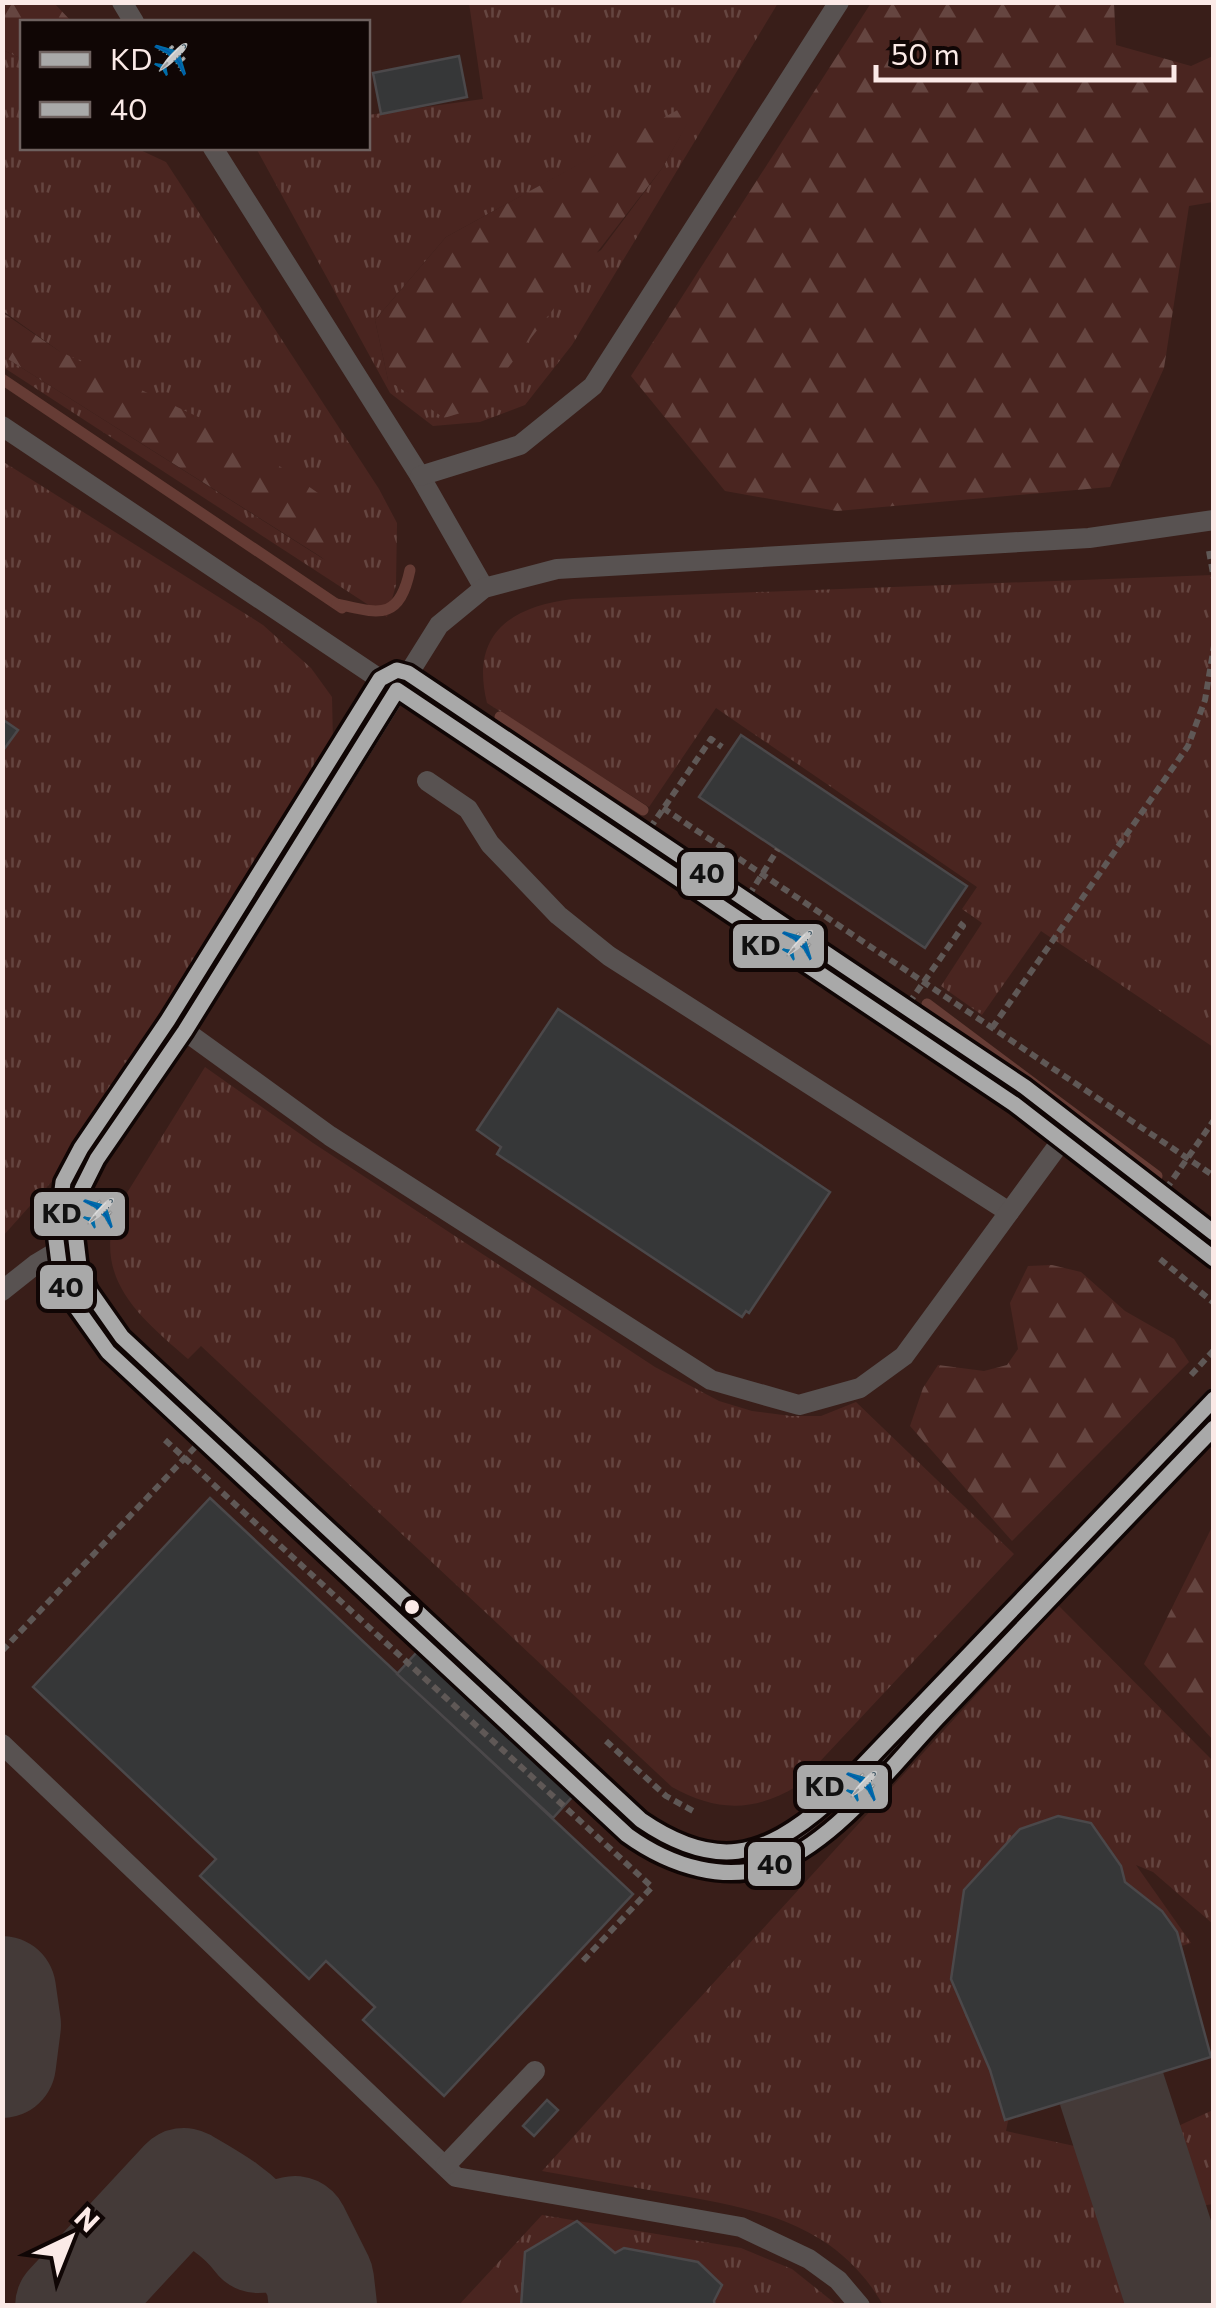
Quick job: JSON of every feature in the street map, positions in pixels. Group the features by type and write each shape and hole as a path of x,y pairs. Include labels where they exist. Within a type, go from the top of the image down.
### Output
{"lane":[{"path":"420,476 520,445 593,386 840,2"},
{"path":"214,150 420,476 484,588"},
{"path":"2,426 1062,1140 1214,1259"},
{"path":"1214,520 1088,538 557,569 484,588 439,624 184,1031 98,1158 82,1189 76,1240 79,1265 102,1313 122,1337 641,1820 688,1847 713,1852 748,1852 792,1832 856,1774 1214,1398"},
{"path":"427,781 468,809 490,844 558,916 610,956 1009,1212"},
{"path":"184,1031 330,1136 712,1380 798,1405 860,1388 904,1356 1062,1140"},
{"path":"2,1291 76,1240"},
{"path":"2,1744 456,2177 741,2227 809,2258 838,2280 860,2306"},
{"path":"445,2166 535,2071"}],"path":[{"path":"992,1028 1027,986 1188,746 1205,700 1214,646"},
{"path":"636,850 711,739 722,747"},
{"path":"664,808 1214,1176"},
{"path":"734,917 778,849"},
{"path":"894,1025 963,926 957,922"},
{"path":"1150,1210 1214,1120"},
{"path":"1186,1379 1214,1350"},
{"path":"2,1651 216,1424"},
{"path":"165,1440 652,1887 581,1963"},
{"path":"593,1729 666,1796 696,1813"}],"shaded area":[{"path":"3,3 1213,3 1213,2305 3,2306"}],"green space":[{"path":"2,3 54,3 70,20 20,20 20,58 3,50"},
{"path":"469,3 778,3 572,345 525,405 480,422 433,426 390,393 257,150 370,150 370,115 483,99","holes":["701,98 663,167 601,250 388,380 375,320 446,237"]},
{"path":"871,3 1114,3 1116,45 1191,66 1213,56 1213,202 1189,206 1164,368 1110,487 837,511 725,491 631,376"},
{"path":"3,50 20,58 20,150 140,150 166,162 379,489 397,523 396,585 387,617 3,367 3,356 325,560 3,311"},
{"path":"703,96 663,167 477,408 444,418 388,380 375,320 446,237"},
{"path":"2,312 59,351 232,433 328,500 326,560 3,356"},
{"path":"2,461 263,625 311,668 332,697 333,743 55,1178 3,1236"},
{"path":"1213,575 1213,1047 1041,931 982,1015 941,986 982,923 962,909 977,887 716,708 649,807 487,703 483,679 484,659 500,628 530,609 572,599"},
{"path":"205,1067 313,1143 655,1367 719,1401 752,1411 791,1416 821,1416 856,1402 1014,1554 797,1786 765,1801 734,1806 703,1801 672,1787 201,1346 188,1359 153,1328 125,1295 111,1256 117,1209"},
{"path":"1052,1265 1081,1272 1125,1311 1174,1339 1189,1362 1012,1541 910,1426 923,1388 938,1365 984,1371 1007,1365 1018,1349 1010,1303 1028,1266"},
{"path":"1213,1525 1213,1740 1144,1664"},
{"path":"1058,1605 1213,1761 1213,1924 1153,1872 1136,1865 1191,1943 1157,1954 1195,2035 1008,2121 1006,2131 1079,2147 1104,2178 1127,2227 1132,2278 1128,2305 883,2305 864,2277 842,2255 792,2224 734,2206 542,2171"},
{"path":"1213,2110 1213,2204 1201,2206 1173,2180 1168,2153 1176,2127"},
{"path":"542,2215 741,2248 792,2269 837,2305 458,2306"}],"building":[{"path":"459,56 467,97 381,114 373,73"},
{"path":"2,719 18,730 2,752"},
{"path":"741,735 967,886 925,948 699,797"},
{"path":"558,1009 830,1192 749,1313 746,1311 742,1317 497,1154 501,1147 477,1130"},
{"path":"210,1498 633,1894 444,2096 363,2020 375,2007 326,1961 309,1979 200,1876 216,1859 33,1687"},
{"path":"417,1652 573,1796 553,1818 397,1674"},
{"path":"1058,1816 1091,1823 1121,1866 1125,1882 1162,1911 1177,1932 1211,2057 1005,2120 990,2070 951,1979 964,1890 1020,1829"},
{"path":"547,2100 558,2110 534,2136 523,2126"},
{"path":"577,2221 615,2253 624,2248 698,2262 722,2285 715,2306 521,2306 525,2252"}],"waterway":[{"path":"2,379 342,608"},
{"path":"337,604 385,610 400,599 410,570"},
{"path":"500,717 643,810"},
{"path":"927,1004 1157,1176"}],"taxiway":[{"path":"2,1990 7,2025 2,2064"},
{"path":"1112,2090 1180,2300 1197,2306"},
{"path":"69,2306 184,2182 234,2214 258,2239 295,2230 320,2280 323,2306"}],"transit line":[{"name":"40","path":"1214,1233 1025,1087 408,673 397,670 380,679 168,1020 81,1148 63,1182 56,1240 60,1271 71,1300 108,1352 627,1835 662,1856 700,1869 759,1869 778,1863 823,1836 865,1797 1214,1428"},
{"name":"KD✈️","path":"1214,1259 1014,1104 397,690 185,1031 97,1159 82,1189 76,1240 79,1265 89,1290 122,1337 641,1820 667,1836 715,1851 759,1846 804,1822 827,1803 1214,1399"}]}
